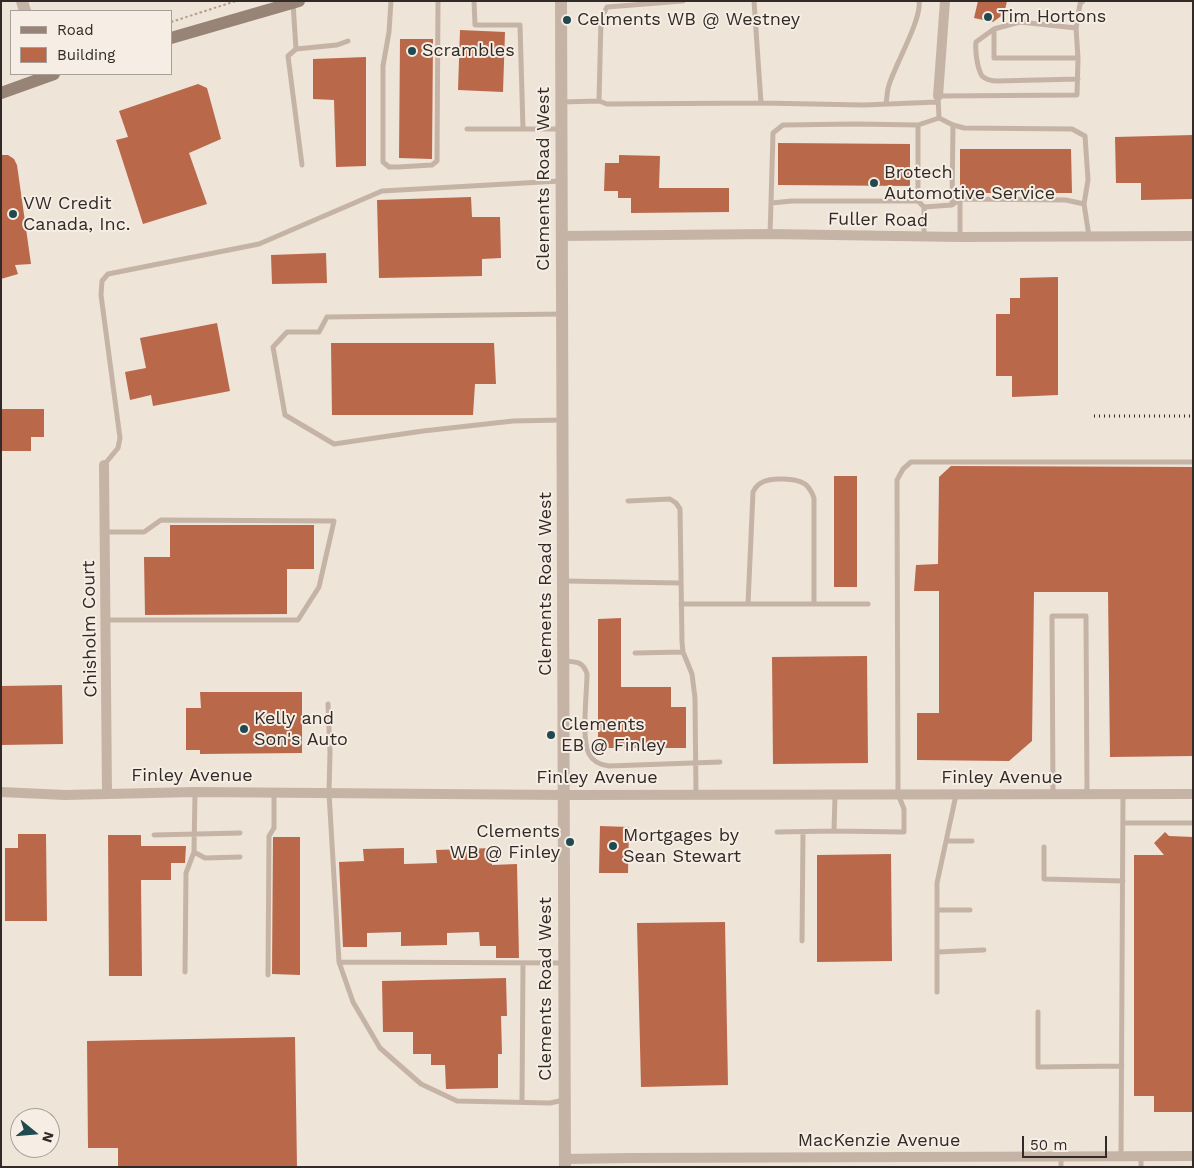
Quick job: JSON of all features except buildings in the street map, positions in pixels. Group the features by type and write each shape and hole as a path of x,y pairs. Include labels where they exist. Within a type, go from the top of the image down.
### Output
{"main road":[{"path":"172,38 296,2"},
{"path":"1,93 48,75"}],"street":[{"name":"Clements Road West","path":"561,1 565,1163"},
{"path":"938,99 945,1"},
{"name":"Fuller Road","path":"562,236 770,234 924,237 1193,236"},
{"name":"Chisholm Court","path":"104,465 107,793"},
{"name":"Finley Avenue","path":"1,792 65,795 195,792 564,795 1193,794"},
{"name":"MacKenzie Avenue","path":"565,1163 1061,1162 1121,1156 1141,1162 1193,1156"}],"lane":[{"path":"391,1 389,32 383,66 382,162 389,167 432,165 437,161 438,1"},
{"path":"474,1 475,25 520,25 523,129"},
{"path":"599,101 601,19 607,7 683,1"},
{"path":"754,1 761,103"},
{"path":"886,104 888,86 912,30 920,6 919,1"},
{"path":"562,102 599,101 607,104 886,104 938,99 1076,95 1078,78 1076,28 1080,4 1083,1"},
{"path":"296,2 296,49"},
{"path":"1076,28 1020,22 994,29 976,42 982,76 986,79 998,81 1078,78"},
{"path":"994,29 994,58 1078,58"},
{"path":"302,165 288,56 296,49 337,46 348,41"},
{"path":"938,99 939,118"},
{"path":"770,234 773,133 783,125 918,125 939,118 952,125 964,128 1072,129 1085,136 1088,180 1084,204 1089,237"},
{"path":"918,125 918,201"},
{"path":"952,125 952,205"},
{"path":"467,129 562,129"},
{"path":"104,465 118,448 120,438 101,295 102,281 108,274 260,244 382,191 561,181"},
{"path":"924,207 952,205 960,199 1066,200 1084,204"},
{"path":"960,199 960,237"},
{"path":"771,203 792,201 918,201 924,207 924,237"},
{"path":"562,314 327,317 319,332 287,332 273,347 285,415 334,444 423,431 513,421 562,420"},
{"path":"777,832 904,832 904,809 898,794 897,480 903,470 912,462 1193,462"},
{"path":"748,604 753,492 756,485 763,481 773,480 804,483 811,490 814,498 814,604"},
{"path":"628,501 670,499 680,509 680,583 683,652 692,674 695,698 696,794"},
{"path":"105,532 144,532 161,520 334,521 319,587 298,620 106,620"},
{"path":"564,581 680,583"},
{"path":"681,604 868,604"},
{"path":"1053,794 1052,616 1086,616 1087,794"},
{"path":"635,653 683,652"},
{"path":"564,661 577,661 583,664 587,674 587,748 594,761 601,765 609,766 720,762"},
{"path":"328,704 330,793 339,962 353,1002 380,1048 421,1084 457,1101 550,1103 564,1100"},
{"path":"185,972 186,873 194,852 195,792"},
{"path":"268,974 269,836 274,828 274,792"},
{"path":"834,832 835,794"},
{"path":"937,992 936,883 956,794"},
{"path":"1121,1156 1123,794"},
{"path":"1123,823 1193,823"},
{"path":"802,941 803,832"},
{"path":"154,835 240,833"},
{"path":"946,841 972,841"},
{"path":"1044,847 1044,879 1123,881"},
{"path":"194,852 205,858 240,857"},
{"path":"937,910 970,910"},
{"path":"937,952 984,950"},
{"path":"339,962 564,963"},
{"path":"522,1102 523,962"},
{"path":"1038,1012 1038,1067 1122,1066"}],"path":[{"path":"172,22 236,1"}],"railway":[{"path":"1094,416 1193,416"}],"place":[{"name":"Tim Hortons","path":"988,17"},
{"name":"Celments WB @ Westney","path":"567,20"},
{"name":"Scrambles","path":"412,51"},
{"name":"Brotech Automotive Service","path":"874,183"},
{"name":"VW Credit Canada, Inc.","path":"13,214"},
{"name":"Kelly and Son's Auto","path":"244,729"},
{"name":"Clements EB @ Finley","path":"551,735"},
{"name":"Clements WB @ Finley","path":"570,842"},
{"name":"Mortgages by Sean Stewart","path":"613,846"}]}
